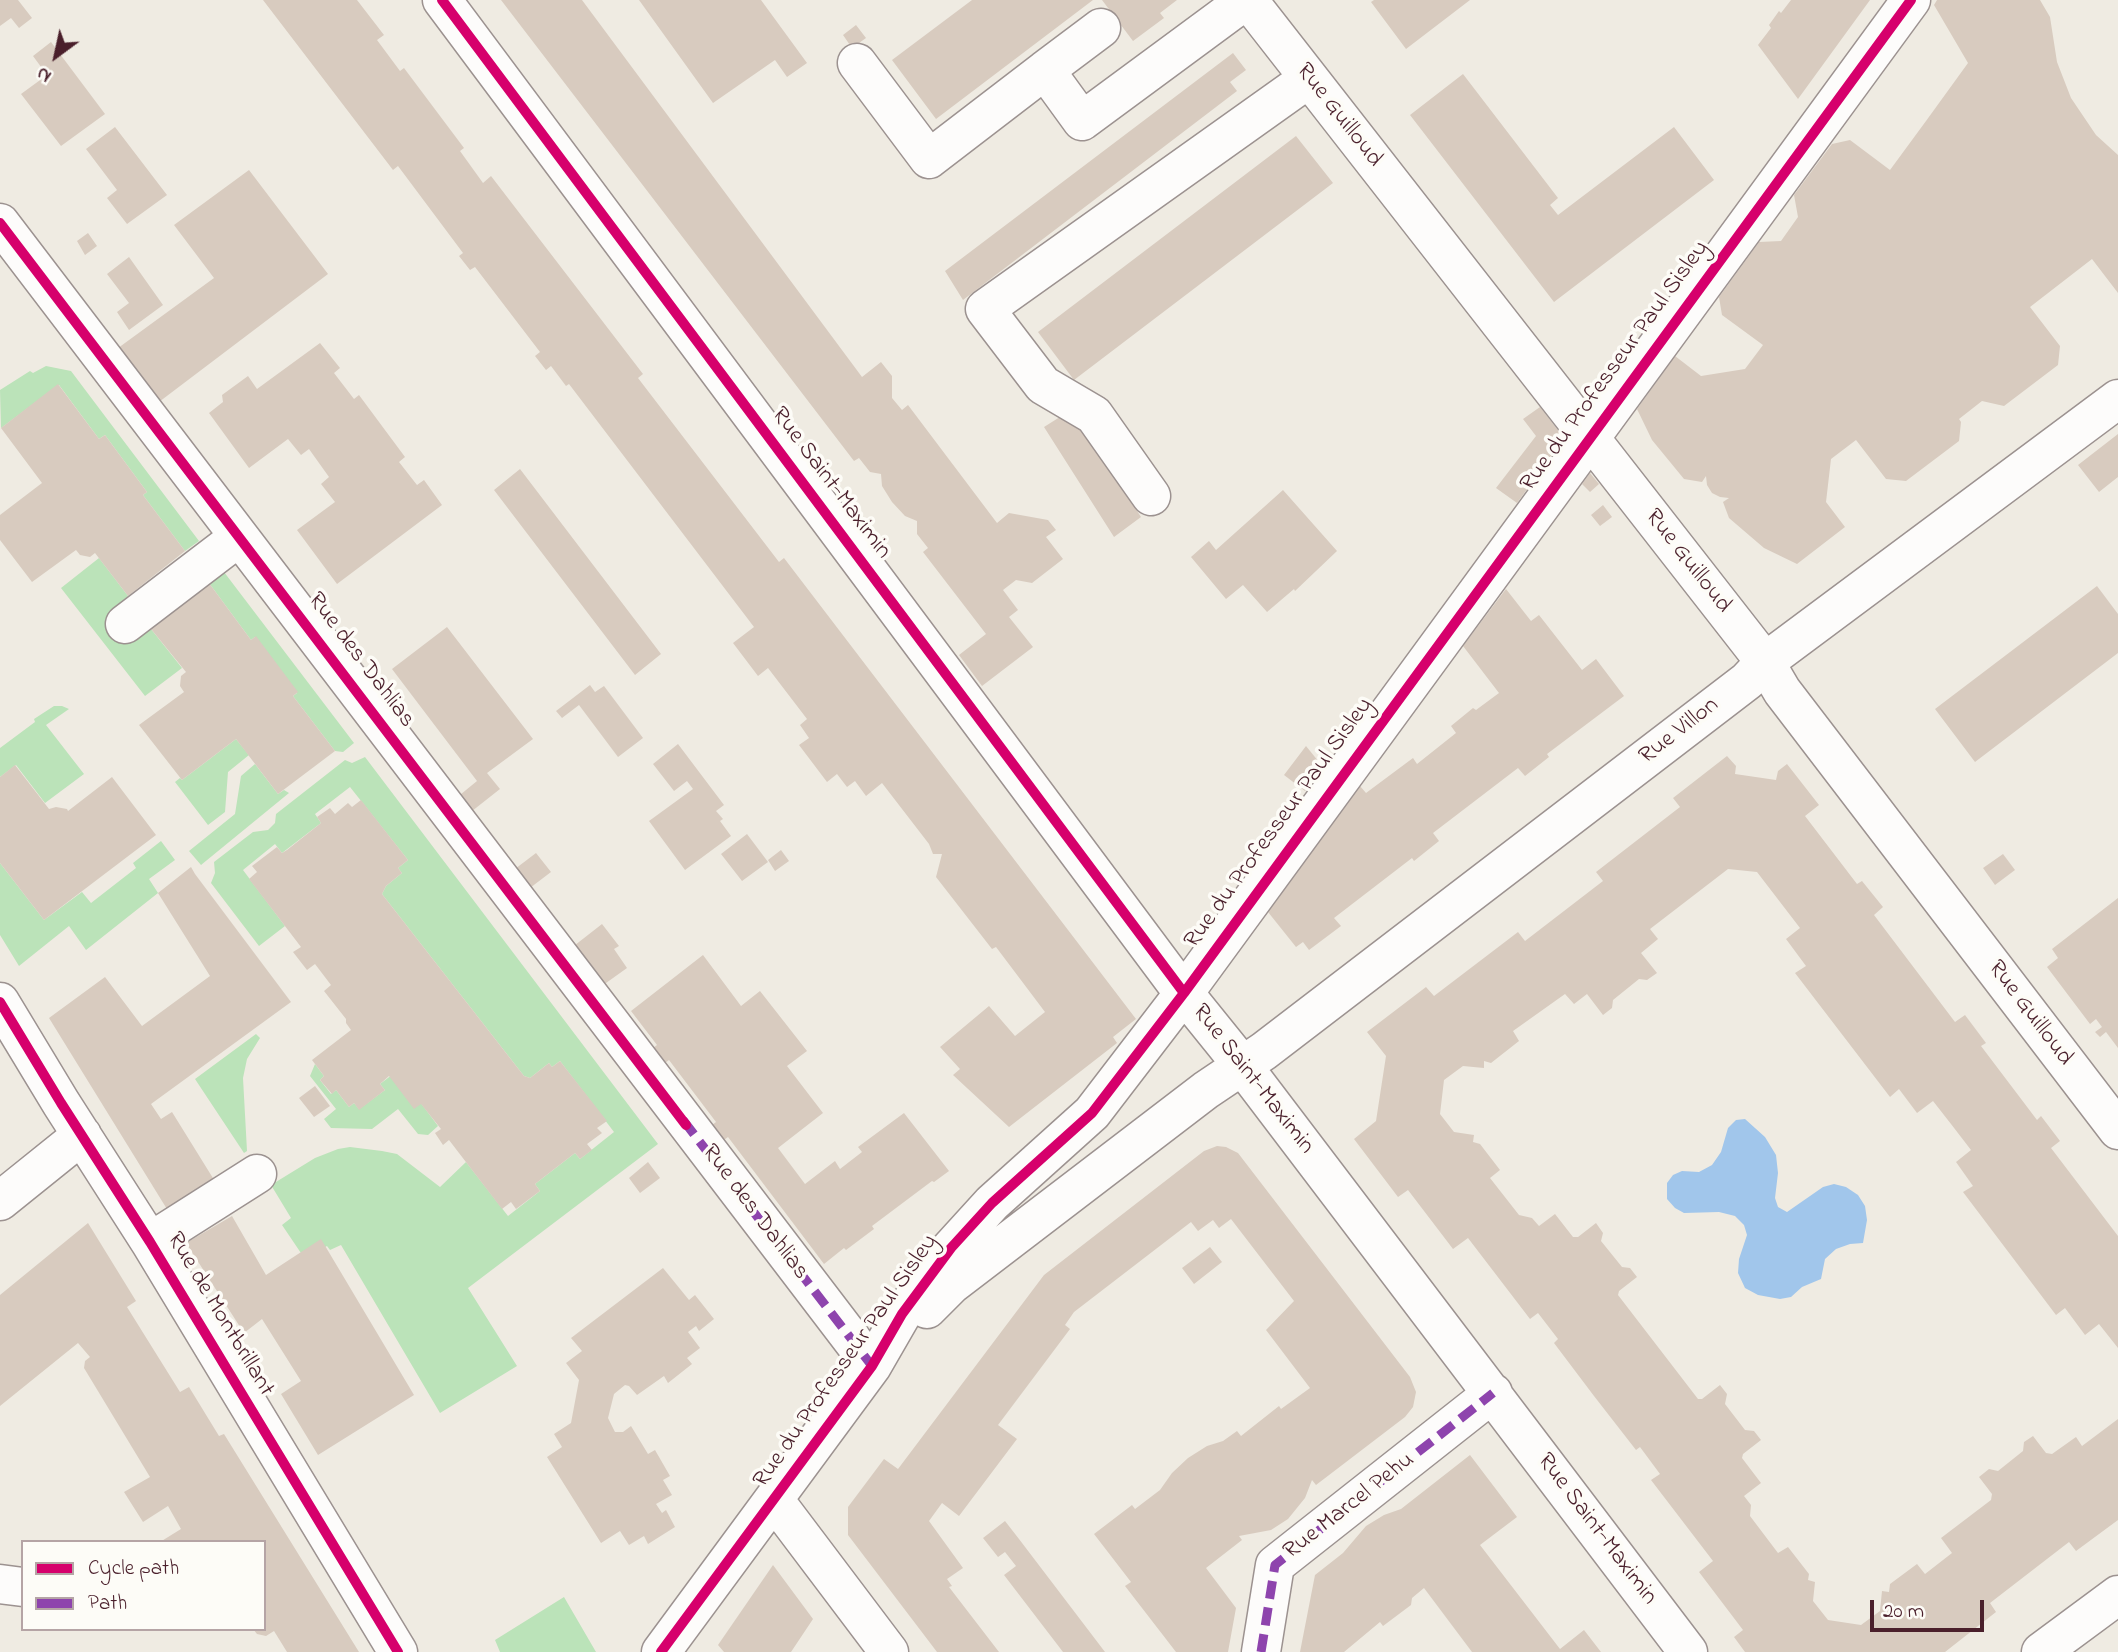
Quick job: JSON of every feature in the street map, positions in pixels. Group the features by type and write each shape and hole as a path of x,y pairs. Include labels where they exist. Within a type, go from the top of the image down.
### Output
{"street":[{"name":"Rue Saint-Maximin","path":"442,0 1184,992 1688,1652"},
{"path":"1045,70 1082,121 1247,0"},
{"name":"Rue Guilloud","path":"1247,0 1765,662 1782,691 2118,1130"},
{"name":"Rue du Professeur Paul Sisley","path":"662,1652 872,1366 902,1314 951,1248 992,1203 1092,1112 1184,992 1911,0"},
{"path":"857,63 929,159 1101,28"},
{"path":"1151,496 1094,415 1043,386 985,309 1308,79"},
{"name":"Rue des Dahlias","path":"0,223 872,1366"},
{"name":"Rue Villon","path":"1242,1065 1264,1051 1747,681 1765,662 2118,400"},
{"path":"125,624 239,537"},
{"name":"Rue de Montbrillant","path":"0,1002 150,1242 398,1652"},
{"name":"Rue du Professeur Paul Sisley","path":"872,1366 951,1285 1242,1065"},
{"path":"0,1200 82,1135"},
{"path":"150,1242 257,1174"},
{"name":"Rue Marcel Pehu","path":"1261,1652 1275,1566 1493,1394"},
{"path":"775,1501 890,1652"},
{"path":"0,1584 21,1587"},
{"path":"2041,1652 2118,1595"}],"green space":[{"path":"46,366 71,371 199,541 185,551 143,495 147,492 105,435 99,439 59,385 1,428 0,390 30,371 33,373"},
{"path":"99,558 128,596 113,609 137,640 151,629 182,668 145,696 61,588"},
{"path":"224,572 354,743 343,752 335,751 293,696 297,693 255,637 251,640 209,583"},
{"path":"54,706 69,709 46,725 84,774 45,803 16,765 0,777 0,748"},
{"path":"236,739 249,755 228,772 225,812 208,825 175,782 180,778 182,780"},
{"path":"365,757 658,1144 468,1288 517,1366 440,1413 341,1245 330,1250 327,1246 305,1259 282,1225 291,1218 271,1185 315,1158 338,1149 350,1147 382,1151 397,1154 440,1187 466,1162 508,1216 540,1191 535,1184 575,1153 580,1159 614,1132 560,1061 552,1067 549,1063 530,1078 524,1076 382,894 386,886 402,873 398,868 408,860 350,787 315,814 321,823 282,853 275,844 243,870 285,926 259,946 211,883 215,873 214,862 253,832 268,830 275,823 276,814 345,760 352,763"},
{"path":"255,764 278,794 284,790 289,793 201,865 189,851 235,814 241,776"},
{"path":"161,841 175,860 149,879 158,893 86,950 69,926 19,966 0,935 0,863 44,920 82,892 91,903 136,868 133,863"},
{"path":"256,1034 260,1038 247,1059 243,1078 247,1151 244,1153 195,1079"},
{"path":"315,1064 324,1076 320,1080 331,1094 336,1090 349,1107 354,1103 359,1109 385,1090 380,1084 397,1071 438,1126 428,1135 418,1134 398,1109 372,1129 331,1128 324,1119 336,1109 310,1076"},
{"path":"564,1597 596,1652 500,1652 495,1640"}],"water":[{"path":"1745,1119 1765,1137 1776,1155 1778,1173 1775,1198 1778,1207 1787,1212 1823,1187 1834,1184 1846,1187 1858,1195 1865,1206 1867,1220 1863,1243 1836,1249 1825,1259 1821,1279 1802,1287 1791,1297 1780,1299 1758,1295 1745,1288 1738,1273 1739,1259 1747,1235 1744,1225 1735,1216 1719,1212 1684,1213 1667,1199 1667,1183 1673,1175 1682,1171 1699,1172 1712,1165 1721,1152 1728,1128 1736,1120"}],"building":[{"path":"0,0 18,0 32,18 19,28 11,18 0,26"},
{"path":"263,0 357,0 384,35 377,40 400,71 404,68 464,148 460,151 483,183 491,176 643,374 638,378 779,562 784,558 1136,1019 1113,1037 1117,1043 1009,1127 953,1075 960,1069 940,1047 989,1006 1015,1036 1045,1012 996,947 992,949 936,877 942,854 933,854 929,844 882,783 866,796 855,781 847,787 837,774 827,782 799,745 809,738 800,725 807,719 768,668 758,676 733,643 754,627 569,384 566,386 551,366 546,370 535,356 540,352 475,267 470,270 459,256 463,253 398,166 393,170"},
{"path":"501,0 582,0 862,377 881,362 892,376 892,398 902,410 908,405 997,523 1009,513 1048,520 1056,530 1046,537 1063,559 1032,583 1016,580 1003,590 1018,610 1009,617 1033,647 982,686 959,655 986,634 923,552 928,548 917,534 917,521 905,516 892,502 882,486 881,474 870,472 859,458 854,461"},
{"path":"639,0 761,0 807,63 787,77 775,60 713,103"},
{"path":"972,0 1093,0 936,119 892,60"},
{"path":"1102,0 1177,0 1160,13 1164,18 1133,41"},
{"path":"1470,0 1406,49 1371,2"},
{"path":"1791,0 1870,0 1798,99 1758,45 1771,28 1769,25 1779,11 1781,13"},
{"path":"1937,0 2040,0 2050,17 2057,62 2071,98 2096,135 2118,155 2118,293 2092,259 2030,307 2060,346 2058,365 2004,406 1982,401 1959,419 1959,441 1906,481 1886,479 1856,440 1831,459 1826,502 1845,527 1797,564 1764,548 1729,518 1723,502 1729,498 1712,493 1706,476 1702,482 1684,479 1652,440 1637,409 1675,356 1701,376 1745,369 1763,345 1722,315 1719,297 1759,242 1781,241 1798,217 1794,195 1832,144 1850,140 1890,170 1926,121 1968,63 1934,5"},
{"path":"856,25 866,38 852,48 843,35"},
{"path":"51,42 105,114 61,146 21,94 47,75 33,56"},
{"path":"1233,53 1246,70 1230,82 1237,91 963,300 945,271"},
{"path":"1463,74 1558,198 1550,205 1558,215 1674,127 1714,180 1554,302 1410,115"},
{"path":"115,127 167,195 127,224 107,198 117,190 86,149"},
{"path":"1296,136 1333,183 1074,380 1038,332"},
{"path":"249,170 328,274 155,405 114,351 214,278 174,225"},
{"path":"88,233 97,246 85,255 77,241"},
{"path":"129,257 163,305 129,330 117,312 129,303 107,274"},
{"path":"320,343 340,368 334,373 354,399 359,395 405,457 399,462 417,485 424,480 442,505 337,584 297,530 335,502 321,484 329,477 309,449 301,455 288,439 249,468 209,413 223,402 222,395 248,376 257,389"},
{"path":"58,384 99,439 105,435 147,492 143,495 185,551 128,596 95,553 90,557 80,555 76,550 32,582 0,540 0,515 42,483 1,428"},
{"path":"1540,407 1564,438 1517,503 1496,488 1536,436 1523,419"},
{"path":"1071,410 1141,517 1114,537 1044,427"},
{"path":"2118,434 2118,477 2099,492 2078,465"},
{"path":"520,469 661,654 635,675 494,490"},
{"path":"1590,473 1599,484 1590,492 1582,484"},
{"path":"1283,490 1337,551 1295,591 1294,589 1267,612 1243,585 1226,599 1191,557 1209,541 1216,550"},
{"path":"1603,505 1612,517 1600,526 1591,515"},
{"path":"209,583 251,640 256,636 298,692 293,696 335,751 278,794 236,739 182,780 139,725 184,692 180,686 181,676 186,672 151,629"},
{"path":"2097,586 2118,614 2118,653 1975,762 1935,709"},
{"path":"1506,589 1531,621 1539,615 1582,670 1596,659 1624,696 1547,754 1549,757 1525,776 1518,768 1433,833 1439,841 1414,861 1412,858 1334,918 1341,926 1309,950 1303,942 1296,947 1268,912 1360,786 1366,793 1413,758 1417,764 1456,733 1451,726 1473,708 1476,710 1499,693 1463,646"},
{"path":"447,627 533,739 487,773 500,789 467,815 455,799 477,781 392,669"},
{"path":"590,685 595,692 604,686 643,738 618,757 579,705 562,718 556,711"},
{"path":"678,744 724,805 716,811 731,836 685,870 649,821 693,789 687,781 674,791 653,764"},
{"path":"1306,746 1323,767 1305,791 1284,775"},
{"path":"1727,756 1736,766 1735,774 1776,780 1778,771 1787,764 1819,805 1805,816 1857,884 1862,881 1883,907 1874,915 1955,1022 1965,1015 1986,1043 1981,1046 2037,1120 2041,1116 2060,1141 2051,1148 2118,1236 2118,1348 2099,1324 2085,1335 2065,1308 2056,1315 1963,1192 1973,1186 1956,1162 1971,1150 1933,1101 1917,1113 1899,1089 1890,1097 1795,973 1806,966 1786,939 1800,928 1757,872 1728,869 1650,929 1658,939 1641,953 1657,973 1647,980 1639,979 1613,1000 1612,1008 1603,1015 1587,994 1574,1004 1565,994 1513,1031 1519,1041 1491,1063 1484,1061 1484,1068 1463,1066 1444,1080 1440,1114 1454,1132 1474,1135 1473,1142 1480,1144 1500,1170 1490,1178 1519,1215 1532,1218 1539,1226 1555,1214 1573,1237 1578,1237 1596,1223 1603,1233 1601,1241 1622,1267 1630,1268 1637,1277 1619,1291 1618,1295 1698,1399 1702,1399 1720,1385 1727,1394 1725,1404 1745,1430 1754,1431 1761,1440 1743,1454 1742,1458 1761,1483 1744,1496 1751,1505 1750,1516 1778,1553 1788,1547 1809,1574 1808,1580 1815,1582 1813,1601 1828,1620 1861,1625 1880,1611 1882,1591 1889,1592 1890,1584 1917,1564 1925,1574 1952,1553 1941,1538 1991,1500 1992,1494 1979,1477 1989,1469 1998,1471 2023,1451 2024,1442 2033,1436 2046,1453 2052,1454 2076,1437 2082,1446 2118,1419 2118,1520 2076,1551 2069,1542 1990,1603 1996,1612 1945,1652 1745,1652 1734,1637 1743,1630 1699,1572 1713,1561 1651,1480 1660,1474 1640,1447 1636,1450 1594,1396 1554,1343 1558,1339 1538,1313 1530,1319 1468,1238 1453,1249 1408,1190 1398,1197 1354,1139 1376,1121 1386,1056 1367,1032 1426,987 1434,996 1518,932 1525,941 1603,881 1596,872 1680,807 1673,798"},
{"path":"15,765 49,809 56,807 68,811 112,777 156,835 44,920 0,863 0,777"},
{"path":"361,800 408,860 398,868 402,873 386,886 382,894 524,1076 530,1078 549,1063 552,1067 560,1061 607,1121 597,1128 602,1133 587,1144 592,1150 580,1159 575,1153 535,1184 540,1191 516,1209 511,1202 502,1209 449,1140 443,1145 435,1133 441,1129 421,1104 414,1109 389,1076 380,1084 385,1090 359,1110 354,1103 349,1107 336,1090 332,1094 320,1080 324,1076 312,1060 351,1030 346,1019 324,991 331,985 315,964 307,970 293,952 301,947 249,879 257,872 252,866 277,847 282,853 287,850 321,823 317,817 330,808 335,814 348,803 352,807"},
{"path":"747,834 768,862 742,881 721,854"},
{"path":"781,850 789,861 775,871 768,860"},
{"path":"536,853 551,872 526,891 511,872"},
{"path":"2003,854 2015,870 1995,885 1983,868"},
{"path":"191,867 291,1002 151,1104 161,1119 172,1112 216,1183 170,1214 49,1018 105,977 142,1026 210,976 158,893"},
{"path":"2118,898 2118,1048 2106,1032 2100,1037 2095,1032 2102,1027 2096,1019 2090,1024 2047,967 2058,958 2052,949"},
{"path":"602,924 619,946 614,949 627,968 599,988 570,949"},
{"path":"703,955 741,1006 760,991 807,1051 787,1066 823,1113 778,1148 805,1184 835,1161 840,1169 862,1152 858,1147 904,1113 949,1171 932,1181 872,1226 874,1229 824,1264 728,1137 724,1140 712,1125 716,1122 669,1060 665,1063 653,1048 657,1045 631,1011"},
{"path":"315,1086 330,1106 314,1117 299,1098"},
{"path":"1217,1146 1238,1153 1410,1377 1416,1392 1413,1407 1405,1417 1316,1485 1312,1480 1305,1498 1288,1519 1271,1530 1239,1536 1242,1540 1206,1568 1236,1608 1228,1652 1176,1652 1125,1586 1131,1582 1094,1534 1132,1505 1135,1509 1160,1490 1172,1473 1188,1458 1237,1431 1241,1436 1279,1406 1281,1409 1310,1388 1266,1330 1294,1301 1231,1219 1219,1228 1213,1220 1198,1231 1191,1222 1074,1312 1065,1325 1070,1329 998,1425 1017,1439 959,1516 942,1503 929,1521 963,1568 947,1579 952,1586 949,1587 999,1652 937,1652 848,1535 848,1507 884,1459 898,1469 1044,1275 1204,1151"},
{"path":"648,1162 660,1178 640,1193 629,1178"},
{"path":"232,1216 266,1275 321,1239 414,1395 318,1455 281,1394 301,1381 262,1319 244,1333 186,1243"},
{"path":"88,1223 136,1301 127,1307 180,1392 189,1387 219,1436 224,1434 359,1652 287,1652 274,1631 266,1636 257,1634 255,1631 266,1631 266,1540 163,1540 181,1529 168,1506 143,1522 124,1492 150,1477 84,1368 85,1361 90,1357 78,1343 0,1406 0,1295"},
{"path":"1210,1247 1222,1262 1194,1284 1182,1268"},
{"path":"663,1268 689,1300 695,1295 714,1319 699,1331 696,1326 688,1332 700,1348 687,1358 692,1364 668,1383 664,1376 637,1395 625,1385 614,1394 608,1418 615,1432 623,1432 631,1426 648,1454 655,1450 670,1476 663,1480 672,1495 656,1504 662,1513 666,1510 675,1527 648,1544 644,1536 629,1545 620,1531 601,1543 547,1457 562,1447 554,1434 571,1423 579,1380 566,1363 582,1351 571,1338"},
{"path":"1470,1455 1517,1517 1480,1545 1560,1649 1584,1630 1601,1652 1472,1652 1424,1588 1412,1598 1411,1605 1383,1626 1380,1622 1344,1652 1300,1652 1315,1575 1343,1553 1366,1526 1401,1509"},
{"path":"1005,1521 1105,1652 1063,1652 1004,1575 1016,1566 1005,1552 998,1557 983,1538"},
{"path":"773,1565 813,1619 791,1652 724,1652 718,1645"}],"marked path":[{"path":"683,1120 872,1366"},
{"path":"1261,1652 1275,1565 1493,1393"}],"cycle path":[{"path":"442,0 1184,993"},
{"path":"661,1652 872,1366 902,1314 951,1248 992,1203 1092,1113 1184,993 1911,0"},
{"path":"0,223 686,1125"},
{"path":"0,1002 150,1242 398,1652"}]}
